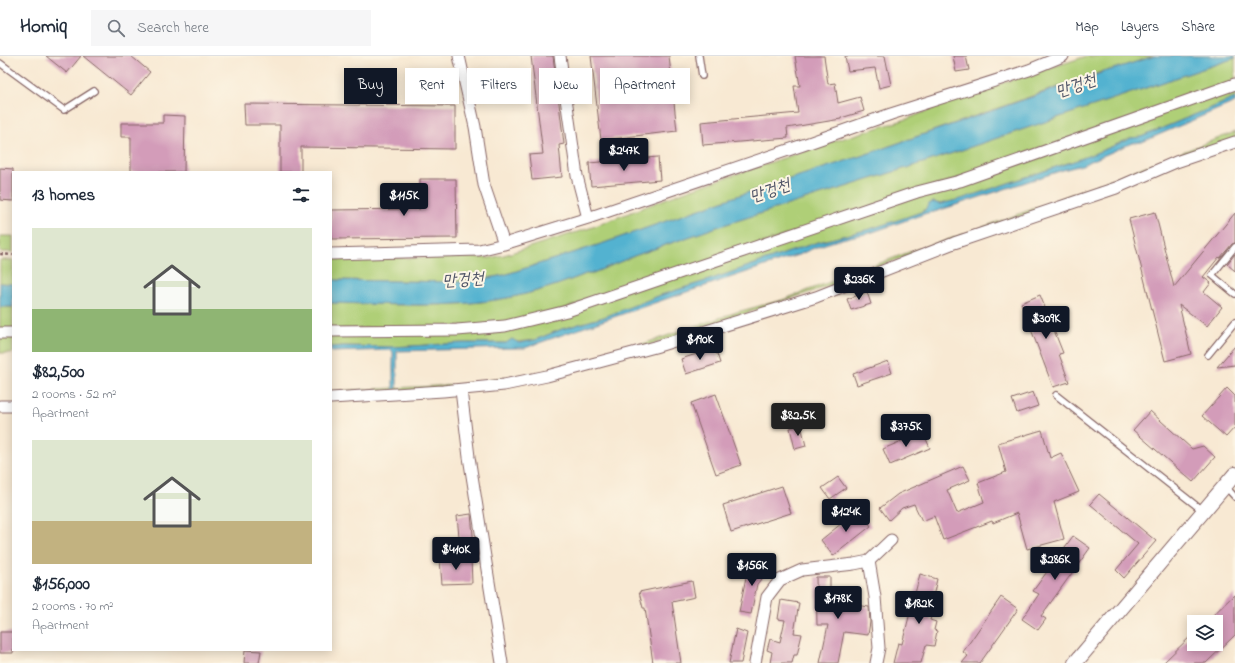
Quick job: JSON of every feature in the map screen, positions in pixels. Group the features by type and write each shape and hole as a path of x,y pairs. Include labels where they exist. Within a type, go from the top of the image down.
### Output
{"street":[{"path":"459,56 475,127 484,185 504,244"},
{"path":"560,56 577,176 588,218"},
{"path":"332,254 479,250 504,244 588,218 891,114 1029,70 1063,56"},
{"path":"332,331 464,329 505,326 567,311 902,197 960,181 1235,84"},
{"path":"332,398 504,386 548,376 655,347 816,297 954,243 1116,188 1176,162 1235,142"},
{"path":"0,333 12,333"},
{"path":"461,390 469,457 502,663"},
{"path":"0,406 12,406"},
{"path":"1074,663 1235,474"},
{"path":"754,663 767,597 780,580 802,570 869,561 891,540"},
{"path":"869,561 875,597 879,648 876,663"}],"lane":[{"path":"699,56 702,76"},
{"path":"0,62 64,110 94,91"},
{"path":"1235,246 1212,275 1235,294"},
{"path":"1208,356 1235,322"},
{"path":"1056,395 1204,511"},
{"path":"1225,486 1235,497"}],"path":[{"path":"0,254 12,255"}],"green space":[{"path":"1087,56 1155,56 1107,71 1102,71 861,156 734,197 604,243 504,275 461,282 332,280 332,259 490,258 504,255 590,228 686,191 831,142 907,119 974,92"},
{"path":"1235,58 1235,82 1004,164 567,309 505,325 332,329 332,303 419,305 463,304 507,298 538,291 588,273 593,273 634,256 717,227 932,160"},
{"path":"1235,86 1235,98 1141,137 1131,138 1080,159 961,199 940,204 933,202 929,204 924,211 904,218 870,229 815,243 661,295 604,317 562,329 535,340 507,343 463,343 393,347 332,347 332,333 505,328"},
{"path":"1235,132 1235,140 1177,158 1106,186 882,265 838,283 625,353 566,370 513,380 442,389 332,394 332,391 457,385 541,373 547,370 561,368 637,346 737,312 782,300 920,248 942,242"},
{"path":"0,236 12,236 12,252 0,252"},
{"path":"0,260 12,260 12,284 0,283"},
{"path":"0,307 12,307 12,331 0,331"},
{"path":"0,335 12,335 12,353 0,353"}],"water":[{"name":"만겅천","path":"1155,56 1235,56 1235,58 932,160 717,227 634,256 593,273 588,273 538,291 507,298 463,304 419,305 332,303 332,280 461,282 504,275 604,243 734,197 861,156 1101,73 1102,71 1107,71"},
{"path":"1235,98 1235,102 1142,142 1132,143 1082,165 927,213 867,234 824,244 801,254 525,348 397,351 397,389 393,389 393,352 391,350 332,352 332,347 343,346 393,347 463,343 506,343 512,339 519,343 535,340 562,329 604,317 661,295 815,243 870,229 904,218 924,211 929,204 933,202 940,204 961,199 1080,159 1131,138 1141,137"},
{"path":"0,283 12,284 12,307 0,307"}],"building":[{"path":"46,56 81,56 67,73"},
{"path":"83,56 131,56 150,72 131,95"},
{"path":"531,56 553,56 554,68 539,68 539,104 559,104 564,144 559,145 562,177 532,180 529,155 543,154"},
{"path":"591,56 669,56 670,68 600,68 600,104 674,104 677,131 601,140"},
{"path":"795,56 824,56 828,84 835,83 838,103 860,97 864,111 841,119 787,128 788,138 703,145 701,122 798,113 794,86 800,86"},
{"path":"845,56 885,56 891,85 879,88 875,68 848,71"},
{"path":"953,56 966,56 969,70 956,72"},
{"path":"244,104 455,106 455,149 301,147 301,171 280,171 280,125 245,125"},
{"path":"163,115 185,116 184,171 131,171 131,137 121,137 121,123 163,123"},
{"path":"658,157 660,180 591,186 589,163"},
{"path":"0,168 13,169 12,201 0,200"},
{"path":"420,179 456,179 457,238 332,239 332,210 420,209"},
{"path":"1155,212 1174,287 1235,213 1235,243 1232,244 1220,258 1219,257 1203,277 1211,283 1204,292 1222,307 1207,326 1179,305 1191,354 1165,361 1129,219"},
{"path":"1235,254 1235,271 1227,264"},
{"path":"867,292 871,304 851,310 847,299"},
{"path":"1040,295 1063,353 1059,354 1069,382 1053,387 1021,303"},
{"path":"1235,346 1235,365 1217,367"},
{"path":"715,348 720,363 686,374 681,359"},
{"path":"888,361 892,373 857,385 853,374"},
{"path":"1227,388 1235,396 1235,427 1226,437 1202,416"},
{"path":"1033,392 1038,406 1017,413 1012,399"},
{"path":"716,394 741,465 716,474 691,403"},
{"path":"1150,411 1192,449 1203,446 1215,457 1193,482 1133,430"},
{"path":"801,425 806,446 795,449 790,428"},
{"path":"1042,430 1050,458 1061,453 1079,492 1054,502 1064,539 1027,549 1017,513 943,540 934,516 922,521 914,504 902,508 889,520 880,508 898,494 963,466 970,480 947,490 957,513 984,502 978,483 1006,472 998,443"},
{"path":"923,432 930,448 890,465 883,449"},
{"path":"838,477 846,488 830,499 822,488"},
{"path":"782,486 791,513 731,532 723,505"},
{"path":"1099,494 1156,541 1124,578 1116,570 1138,544 1090,504"},
{"path":"858,510 871,526 833,556 821,540"},
{"path":"471,514 475,556 461,557 457,516"},
{"path":"1073,536 1090,548 1041,616 1046,619 1038,630 1022,619 1039,594 1033,591"},
{"path":"471,558 472,583 442,584 440,560"},
{"path":"760,560 770,568 757,584 751,614 739,612 746,577"},
{"path":"920,574 937,579 929,614 932,614 930,620 936,622 934,630 937,631 934,646 926,645 921,663 893,663 898,643 902,644"},
{"path":"816,577 830,577 830,601 869,607 870,622 868,635 844,632 838,663 820,663 828,625 817,625"},
{"path":"692,581 695,597 672,602 681,663 653,663 645,608 643,608 639,592"},
{"path":"1235,594 1235,635 1223,647 1223,615 1213,615"},
{"path":"1001,597 1018,609 980,663 962,663 968,656 963,652"},
{"path":"781,600 799,603 794,633 802,634 797,655 794,655 792,663 770,663 772,652 767,650 770,639 780,642 785,620 778,619"},
{"path":"736,629 747,633 741,663 729,663"},
{"path":"0,632 12,632 13,653 0,653"},
{"path":"1187,640 1187,651 1218,651 1206,663 1163,663"},
{"path":"245,651 261,651 259,663 244,663"}]}
